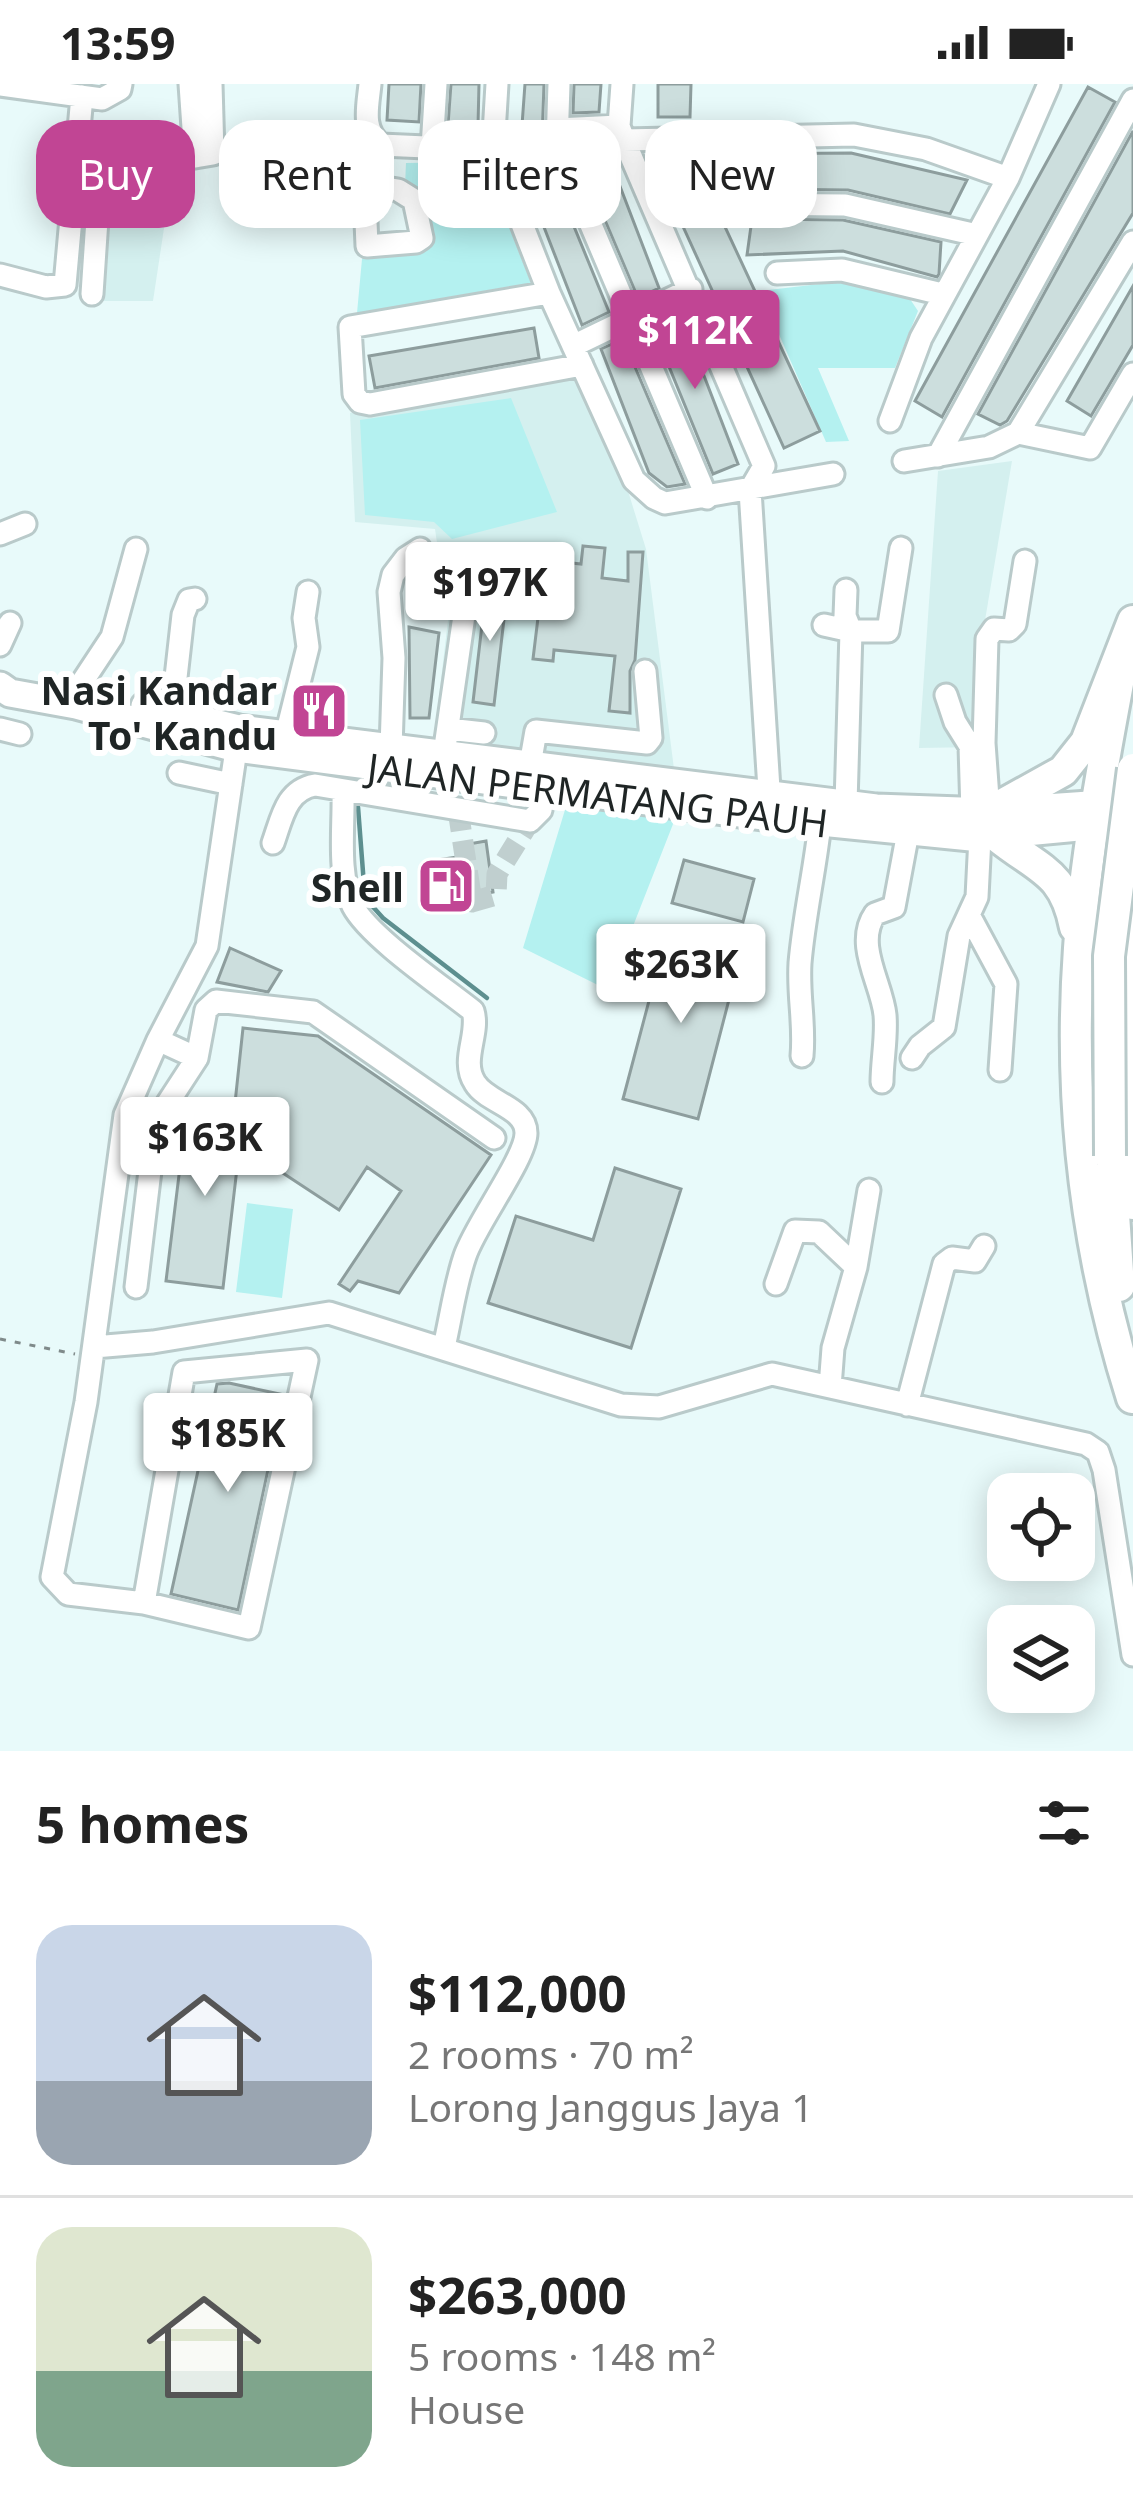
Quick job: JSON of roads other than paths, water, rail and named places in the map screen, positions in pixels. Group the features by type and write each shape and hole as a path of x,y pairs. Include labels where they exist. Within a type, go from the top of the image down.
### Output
{"highway":[{"path":"1079,945 1070,897 1060,884 985,825 1063,771 1085,742 1133,621"},
{"path":"1124,651 1095,816 1079,945 1076,1081 1103,1297 1132,1401"},
{"path":"1132,1401 1109,956 1133,769"},
{"path":"1133,910 1119,1156 1133,1204"}],"main road":[{"name":"JALAN PERMATANG PAUH","path":"0,683 79,687 172,713 238,739 286,735 386,758 446,741 540,773"},
{"name":"JALAN PERMATANG PAUH","path":"0,683 10,693 238,739 540,773 771,806 846,804 985,825"},
{"name":"JALAN PERMATANG PAUH","path":"1095,816 1133,801"},
{"name":"JALAN PERMATANG PAUH","path":"771,806 820,823 908,832 1095,816 1133,822"}],"street":[{"path":"0,85 102,99 121,84"},
{"path":"190,84 196,157"},
{"path":"92,294 101,160 107,150 116,148 196,157 213,154 211,84"},
{"path":"370,84 367,125 371,137 381,145 418,148"},
{"path":"434,120 436,84"},
{"path":"495,120 497,84"},
{"path":"557,120 559,84"},
{"path":"622,84 621,133 764,466 750,490 771,806"},
{"path":"890,422 942,294 1008,178 1049,84"},
{"path":"0,275 46,287 65,284 82,96"},
{"path":"938,456 1133,100"},
{"path":"621,133 645,134"},
{"path":"817,135 854,135 926,149 1008,178"},
{"path":"398,190 401,147"},
{"path":"817,205 845,206 977,236"},
{"path":"524,228 634,480 654,498 665,502 707,498 833,475"},
{"path":"593,228 707,498"},
{"path":"904,461 989,447 1018,433 1133,242"},
{"path":"777,273 842,270 942,294"},
{"path":"549,293 350,327 354,394 360,402 370,404 577,355 632,317 691,290"},
{"path":"1018,433 1090,448 1133,374"},
{"path":"0,534 25,524"},
{"path":"824,625 882,632 892,625 901,548"},
{"path":"79,687 112,637 136,549"},
{"path":"379,798 394,658 389,592 393,575 420,549"},
{"path":"912,1058 944,1027 959,936 977,897 985,825 987,639 994,629 1009,630 1015,624 1025,561"},
{"path":"469,581 446,741 484,733"},
{"path":"846,590 845,616 851,631 846,804"},
{"path":"286,735 308,647 304,618 308,592"},
{"path":"172,713 183,615 189,600 195,599"},
{"path":"0,645 10,622"},
{"path":"273,843 291,796 315,785 530,820 542,810 536,731 647,742 651,738 645,671"},
{"path":"946,695 970,746 985,825"},
{"path":"144,1603 184,1372 307,1360 249,1628 144,1603 68,1594 52,1576 94,1347 125,1115 207,946 238,739"},
{"path":"179,772 231,784"},
{"path":"343,793 345,883 353,907 371,928 473,1011 470,1066 475,1084 520,1117 526,1128 523,1149 495,1193 465,1256 444,1347"},
{"path":"802,1056 801,957 820,823"},
{"path":"882,1082 886,1019 870,962 868,930 875,914 894,907 908,832"},
{"path":"970,916 1006,984 1000,1070"},
{"path":"136,1288 156,1120 197,1058 206,1010 216,1001 314,1012 494,1138"},
{"path":"158,1040 197,1058"},
{"path":"830,1387 833,1348 856,1267 869,1190"},
{"path":"776,1284 795,1231 819,1232 856,1267"},
{"path":"907,1405 944,1264 952,1258 975,1261 984,1246"},
{"path":"94,1347 329,1313 621,1405 659,1407 772,1374 1086,1444 1098,1452 1104,1470 1133,1655"}],"waterway":[{"path":"358,807 365,898 383,918 487,998"}],"tunnel":[{"path":"458,810 472,902 496,895 497,874 530,821"}],"place":[{"name":"Nasi Kandar To' Kandu","path":"319,711"},
{"name":"Shell","path":"446,886"}]}
